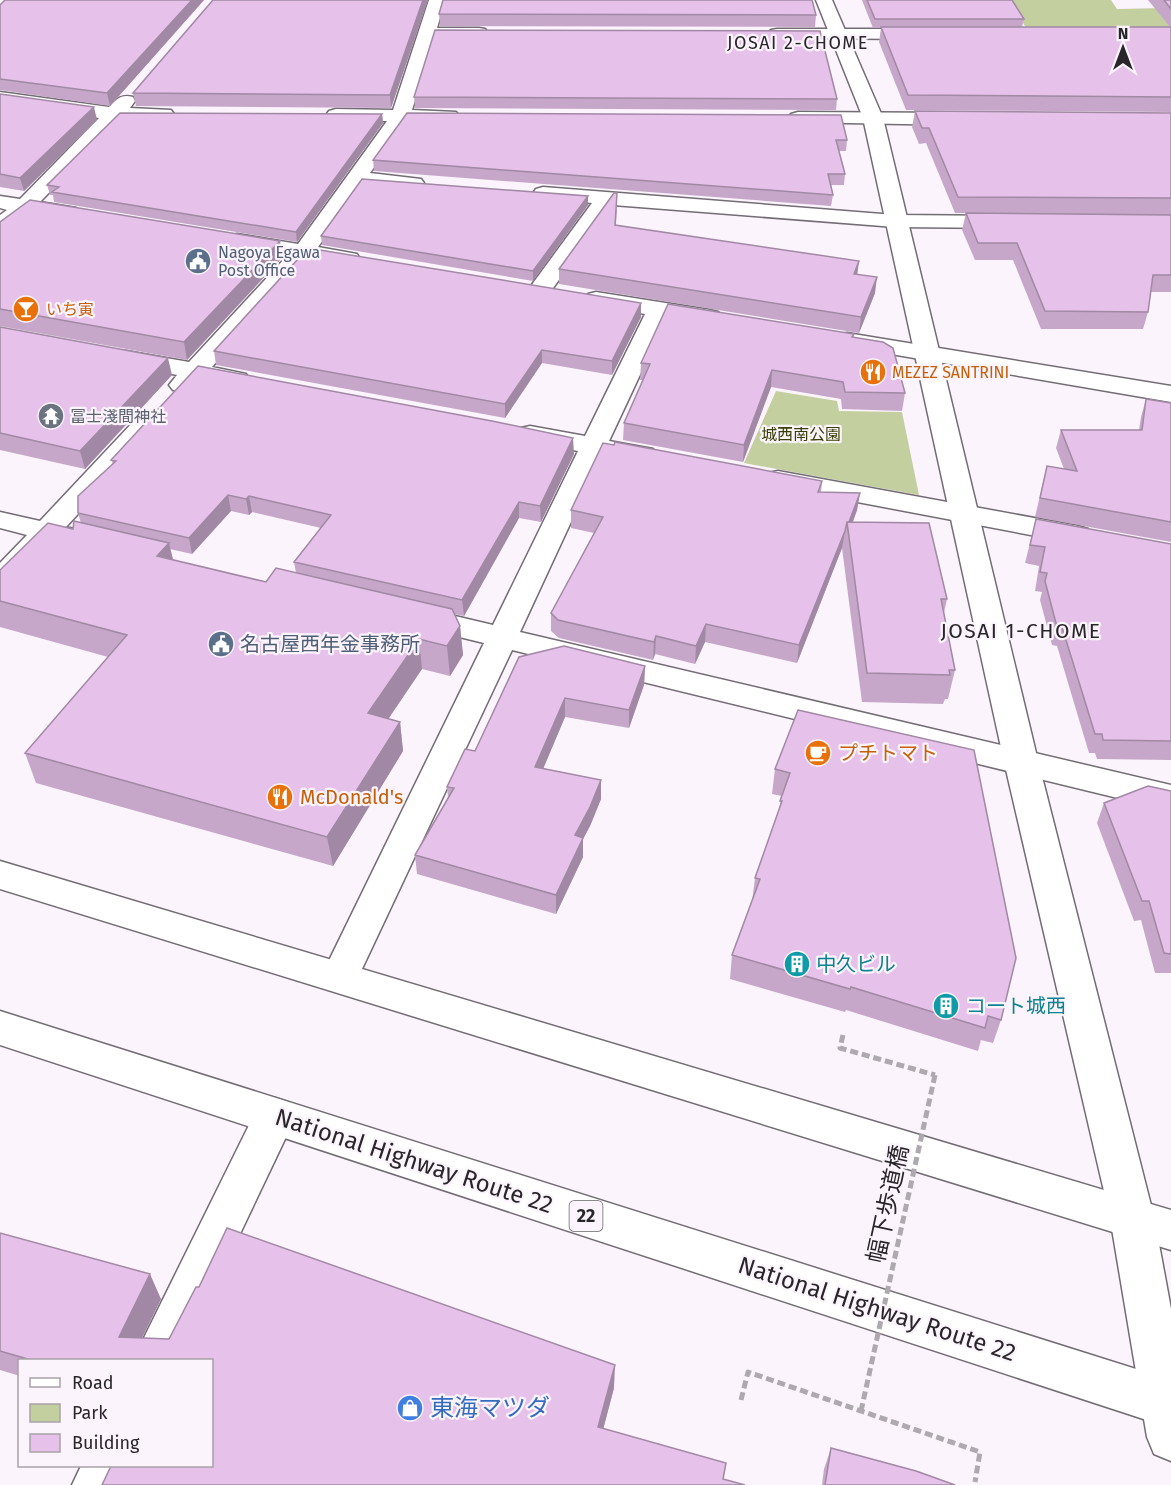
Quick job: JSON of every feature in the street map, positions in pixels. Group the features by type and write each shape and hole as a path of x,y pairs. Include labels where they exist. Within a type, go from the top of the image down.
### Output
{"main road":[{"path":"0,581 304,251 401,116 437,0"},
{"path":"824,0 873,118 894,221 965,514 1021,761 1151,1224 1169,1414"},
{"path":"427,33 497,33"},
{"path":"756,34 945,35"},
{"path":"0,226 25,206 137,89"},
{"path":"0,98 115,114 186,114"},
{"path":"316,115 470,116"},
{"path":"778,118 978,119"},
{"path":"356,178 440,185"},
{"path":"524,191 894,221 1033,222"},
{"path":"559,293 607,198"},
{"path":"0,202 83,216"},
{"path":"211,236 375,263"},
{"path":"517,286 730,321"},
{"path":"340,977 504,638 659,309"},
{"path":"823,336 1171,394"},
{"path":"103,353 263,384"},
{"path":"504,429 664,458"},
{"path":"756,476 1102,540"},
{"path":"0,520 115,548"},
{"path":"390,611 1171,798"},
{"path":"0,875 1151,1224"},
{"name":"National Highway Route 22","path":"0,1028 275,1116 1169,1414"},
{"path":"156,1359 275,1116"},
{"path":"97,1485 106,1467"}],"path":[{"name":"幅下歩道橋","path":"843,1035 840,1048 935,1075 861,1411"},
{"path":"741,1400 748,1372 980,1452 975,1482"}],"green space":[{"path":"1009,0 1111,0 1117,9 1164,8 1171,17 1171,32 1028,31"},
{"name":"城西南公園","path":"776,391 837,401 839,411 902,412 919,495 744,463"}],"building":[{"path":"5,0 192,0 107,93 0,79 0,5"},
{"path":"213,0 423,0 390,95 133,93"},
{"path":"443,0 812,0 816,15 439,14"},
{"path":"867,0 1012,0 1024,19 875,19"},
{"path":"1164,0 1171,0 1171,9"},
{"path":"881,27 1171,27 1171,97 908,95"},
{"path":"435,30 820,31 837,99 414,97"},
{"path":"0,94 94,107 20,178 0,174"},
{"path":"915,111 1171,113 1171,198 958,197 929,128 922,128"},
{"path":"120,113 382,114 296,232 52,192 59,187 47,185"},
{"path":"407,113 841,115 847,140 836,140 845,174 828,174 833,195 373,160"},
{"path":"362,179 588,196 533,271 321,236"},
{"path":"614,193 617,193 615,225 859,261 854,274 877,277 861,317 559,269"},
{"path":"30,200 280,241 184,342 0,309 0,222"},
{"path":"966,213 1171,215 1171,275 1153,275 1148,312 1045,311 1017,243 978,243"},
{"path":"308,248 641,303 612,361 542,350 505,404 214,351"},
{"path":"668,304 854,334 852,337 883,342 893,348 905,393 845,392 843,382 772,370 744,445 624,423 650,364 641,363"},
{"path":"0,327 168,358 80,451 0,433"},
{"path":"198,366 573,438 540,506 519,502 462,600 294,562 331,515 249,496 246,499 228,495 189,538 78,513 78,496 116,461 111,460"},
{"path":"1146,399 1171,403 1171,522 1040,498 1047,466 1077,471 1061,430 1142,430"},
{"path":"615,442 822,481 818,492 860,493 799,645 706,624 696,646 656,636 654,642 558,620 551,613 603,517 571,510 603,443 614,445"},
{"path":"1036,519 1171,544 1171,741 1103,740 1102,734 1095,734 1062,627 1057,627 1045,581 1047,573 1040,572 1045,547 1030,545"},
{"path":"74,521 169,543 157,556 266,582 276,568 452,609 460,626 447,646 419,639 368,713 400,722 327,837 25,753 127,635 0,601 0,570 48,523 73,529"},
{"path":"847,522 929,523 947,599 941,599 955,670 949,670 950,675 867,673"},
{"path":"564,646 645,666 629,710 565,698 535,767 601,780 575,835 583,838 556,895 415,855 454,788 447,787 465,749 475,751 519,657"},
{"path":"798,710 974,750 1016,958 1001,1020 988,1016 985,1028 851,987 850,989 732,955 760,879 755,878 790,773 775,769"},
{"path":"1148,786 1171,791 1171,954 1164,953 1149,901 1142,901 1104,803"},
{"path":"227,1228 615,1365 598,1427 726,1463 723,1479 745,1485 102,1485 111,1467 213,1467 213,1359 28,1359 0,1351 0,1233 150,1274 119,1337 169,1339 196,1287 199,1287"},
{"path":"831,1448 916,1471 955,1485 825,1485"}],"place":[{"name":"Nagoya Egawa Post Office","path":"198,261"},
{"name":"いち寅","path":"26,309"},
{"name":"MEZEZ SANTRINI","path":"873,372"},
{"name":"冨士淺間神社","path":"51,416"},
{"name":"名古屋西年金事務所","path":"221,644"},
{"name":"プチトマト","path":"818,753"},
{"name":"McDonald's","path":"280,797"},
{"name":"中久ビル","path":"797,964"},
{"name":"コート城西","path":"946,1006"},
{"name":"東海マツダ","path":"410,1408"}],"district":[{"name":"JOSAI 2-CHOME","path":"798,43"},
{"name":"JOSAI 1-CHOME","path":"1021,631"}]}
